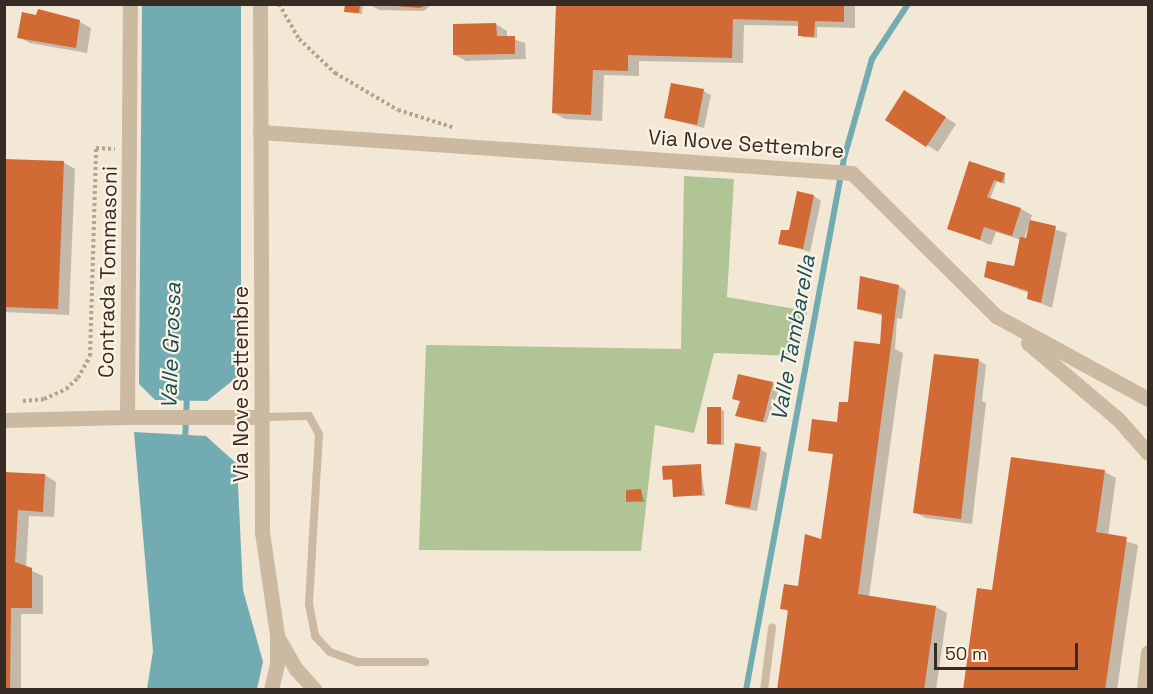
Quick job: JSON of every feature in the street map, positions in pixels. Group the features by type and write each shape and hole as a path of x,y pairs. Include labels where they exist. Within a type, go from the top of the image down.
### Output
{"street":[{"name":"Contrada Tommasoni","path":"127,417 131,150 130,4"},
{"name":"Via Nove Settembre","path":"260,4 262,532 277,635"},
{"name":"Via Nove Settembre","path":"260,132 852,173 996,316 1149,399"},
{"path":"996,316 1118,419 1149,453"},
{"path":"4,420 263,417"},
{"path":"271,690 277,664 277,635"},
{"path":"277,635 296,669 315,690"},
{"path":"1144,690 1149,652"}],"lane":[{"path":"263,417 309,416 319,434 309,603 315,636 330,652 358,662 425,662"},
{"path":"764,690 772,628"}],"path":[{"path":"279,4 299,39 335,73 398,110 457,128"},
{"path":"18,401 56,395 84,368 92,344 96,148 131,150"}],"green space":[{"path":"684,176 734,179 727,297 807,311 799,356 714,353 694,433 655,425 641,551 419,550 426,345 681,349"}],"water":[{"path":"142,5 241,5 241,374 207,401 155,400 139,384"},
{"path":"134,432 206,436 237,464 243,590 263,662 257,689 147,689 153,651"}],"building":[{"path":"345,4 360,4 359,13 344,12"},
{"path":"371,4 429,4 420,8"},
{"path":"556,4 844,4 844,22 815,21 814,37 798,36 798,21 733,19 732,58 628,55 628,71 593,70 591,115 552,113"},
{"path":"38,9 80,20 76,48 17,38 22,12 36,15"},
{"path":"496,23 497,36 515,36 515,54 453,55 453,24"},
{"path":"671,83 704,89 697,125 664,118"},
{"path":"904,90 946,117 926,147 885,120"},
{"path":"4,159 64,161 58,309 4,307"},
{"path":"969,161 1005,173 1002,183 994,180 987,197 1021,208 1012,236 984,227 980,240 947,229"},
{"path":"797,191 814,195 803,249 778,244 781,230 789,230"},
{"path":"1030,220 1056,226 1041,303 1027,299 1028,291 984,277 987,261 1014,266 1020,237 1026,238"},
{"path":"860,276 899,285 858,594 936,606 924,690 777,690 788,610 780,609 784,584 798,586 805,534 821,539 833,454 808,451 812,419 837,422 839,402 848,402 854,341 880,344 882,314 857,309"},
{"path":"934,354 979,359 961,519 913,513"},
{"path":"738,374 773,382 763,422 735,416 740,401 732,399"},
{"path":"707,407 721,407 721,444 707,444"},
{"path":"735,443 761,447 750,508 725,504"},
{"path":"1011,457 1105,470 1096,532 1127,537 1105,690 963,690 977,588 992,590"},
{"path":"701,464 702,495 673,497 672,479 663,480 662,466"},
{"path":"4,472 45,474 43,512 18,510 15,562 32,568 32,608 11,608 10,690 4,690"},
{"path":"641,489 642,501 626,502 626,490"}],"waterway":[{"name":"Valle Tambarella","path":"746,690 844,158 872,59 908,4"},
{"name":"Valle Grossa","path":"185,442 187,395"}]}
